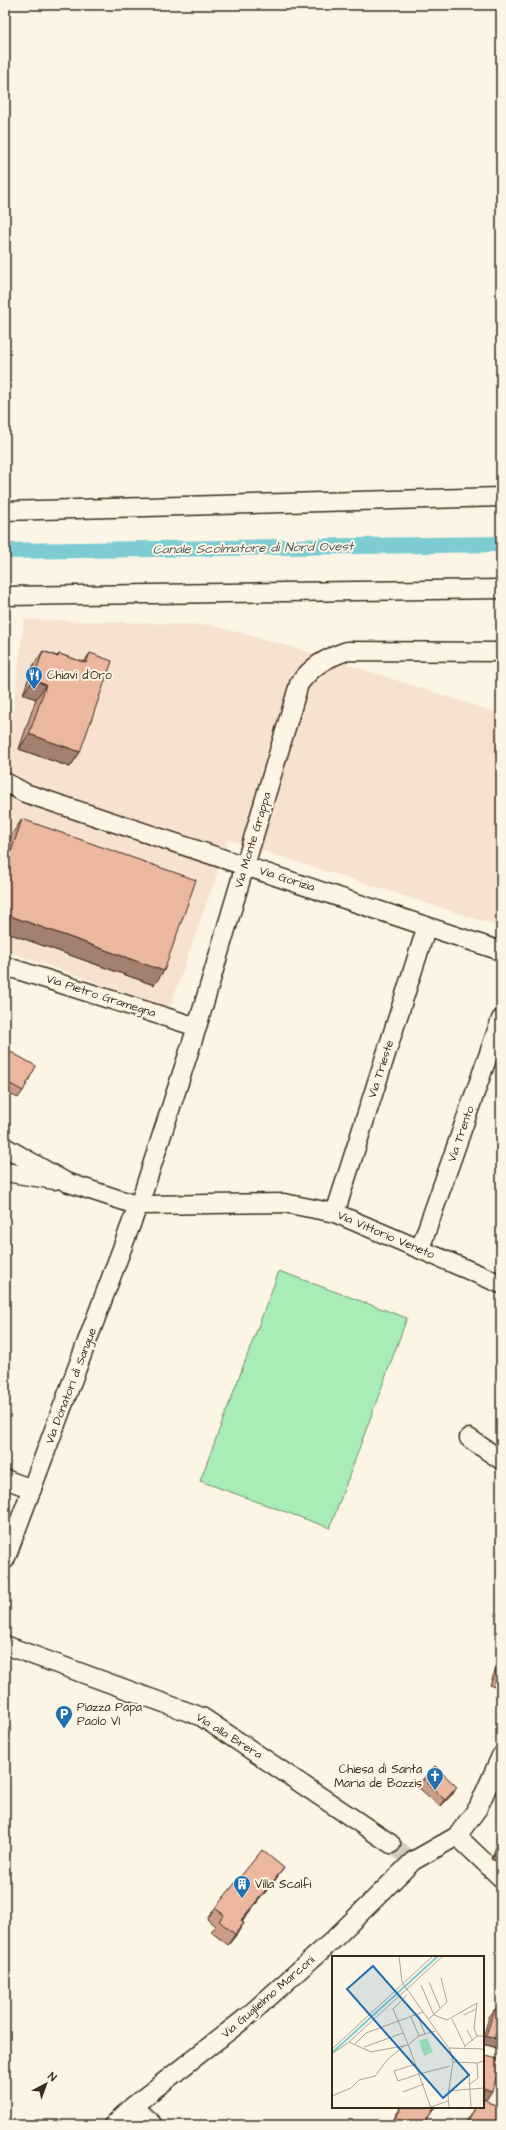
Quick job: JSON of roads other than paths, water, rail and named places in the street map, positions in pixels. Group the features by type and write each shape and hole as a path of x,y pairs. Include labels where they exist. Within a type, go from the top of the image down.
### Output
{"street":[{"path":"5,511 501,498"},
{"path":"5,596 501,589"},
{"name":"Via Monte Grappa","path":"139,1205 197,1027 299,684 307,672 318,663 347,651 501,652"},
{"name":"Via Gorizia","path":"5,782 25,793 501,951"},
{"name":"Via Trieste","path":"335,1213 427,926"},
{"name":"Via Pietro Gramegna","path":"5,966 197,1027"},
{"name":"Via Trento","path":"420,1249 501,1019"},
{"name":"Via Vittorio Veneto","path":"5,1147 66,1182 139,1205 284,1203 335,1213 501,1284"},
{"path":"5,1172 66,1182"},
{"name":"Via Donatori di Sangue","path":"5,1560 139,1205"},
{"path":"469,1438 501,1460"},
{"path":"5,1479 32,1489"},
{"name":"Via alla Brera","path":"5,1645 202,1716 391,1844"},
{"path":"501,1756 478,1808 457,1836 501,1878"},
{"name":"Via Guglielmo Marconi","path":"113,2125 134,2106 248,2016 333,1940 413,1862 457,1836"},
{"path":"134,2106 152,2125"}],"waterway":[{"name":"Canale Scolmatore di Nord Ovest","path":"5,551 501,544"}],"tunnel":[{"path":"391,1844 413,1861"}],"place":[{"name":"Chiavi d'Oro","path":"34,690"},
{"name":"Piazza Papa Paolo VI","path":"64,1729"},
{"name":"Chiesa di Santa Maria de Bozzis","path":"435,1791"},
{"name":"Villa Scalfi","path":"242,1899"}]}
